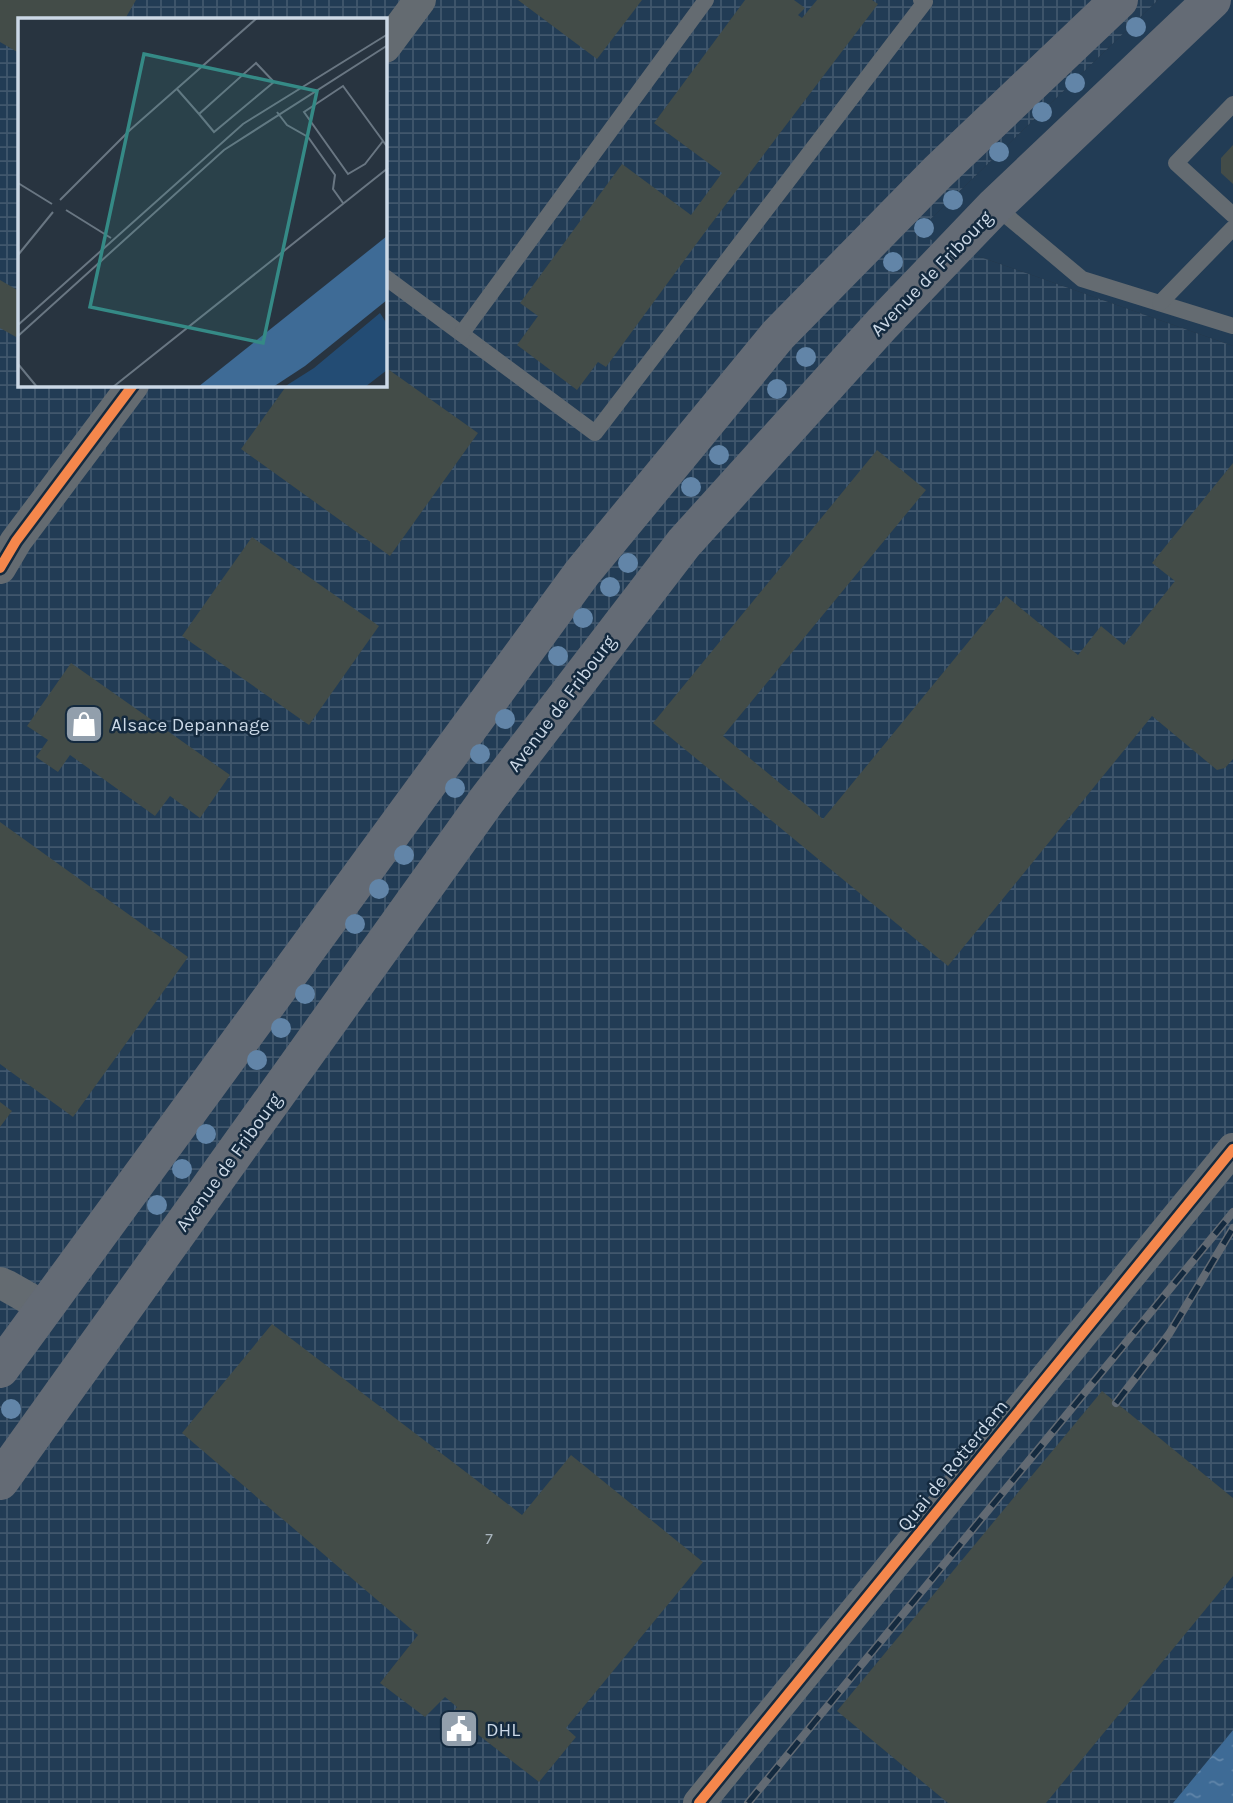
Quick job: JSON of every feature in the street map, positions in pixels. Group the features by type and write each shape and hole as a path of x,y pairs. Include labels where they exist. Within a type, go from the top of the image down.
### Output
{"main road":[{"path":"0,1369 582,573 779,335 938,172 1119,0"},
{"name":"Avenue de Fribourg","path":"0,1481 487,800 684,543 882,324 995,206 1212,0"}],"street":[{"path":"387,44 420,0"},
{"path":"0,568 16,541 132,387"},
{"name":"Quai de Rotterdam","path":"699,1803 1233,1149"},
{"path":"0,1283 44,1307"}],"lane":[{"path":"462,333 706,0"},
{"path":"387,278 594,433 925,2 921,0"},
{"path":"1233,104 1176,163 1233,215"},
{"path":"995,206 1082,279 1233,326"},
{"path":"1160,303 1233,228"}],"shaded area":[{"path":"0,0 1158,0 915,234 1233,346 1233,1730 1173,1803 0,1803"},
{"path":"1158,0 1233,0 1233,346 915,234"}],"water":[{"path":"1233,1730 1233,1803 1173,1803"}],"building":[{"path":"0,0 136,0 126,18 18,18 18,52 0,42"},
{"path":"518,0 642,0 597,59"},
{"path":"745,0 794,0 805,8 798,15 802,18 817,0 872,0 878,4 606,367 598,362 577,390 517,345 538,316 520,303 622,164 691,215 722,173 654,123"},
{"path":"1233,145 1233,184 1221,173 1221,158"},
{"path":"0,280 18,290 18,333 16,337 0,328"},
{"path":"387,368 478,433 390,556 241,449 286,387 387,387"},
{"path":"877,450 926,490 723,736 823,819 1006,596 1078,655 1101,626 1124,645 1175,581 1152,563 1233,463 1233,759 1225,768 1217,770 1152,716 948,966 653,723"},
{"path":"252,537 379,626 309,725 182,636"},
{"path":"71,663 230,775 200,818 170,796 155,816 70,755 58,772 36,757 48,740 27,726"},
{"path":"0,822 188,957 73,1117 0,1064"},
{"path":"0,1102 12,1111 0,1127"},
{"path":"272,1324 522,1515 571,1455 703,1562 566,1728 576,1737 539,1782 476,1733 464,1747 441,1729 457,1707 445,1697 425,1717 380,1683 418,1635 182,1433"},
{"path":"1102,1391 1233,1498 1233,1576 1046,1803 948,1803 837,1711"}],"railway":[{"path":"748,1803 1233,1212"},
{"path":"1116,1403 1169,1334 1233,1228"}],"cycle path":[{"path":"0,568 16,541 132,387"},
{"path":"699,1803 1233,1149"}],"place":[{"name":"Alsace Depannage","path":"84,724"},
{"name":"DHL","path":"459,1729"}]}
